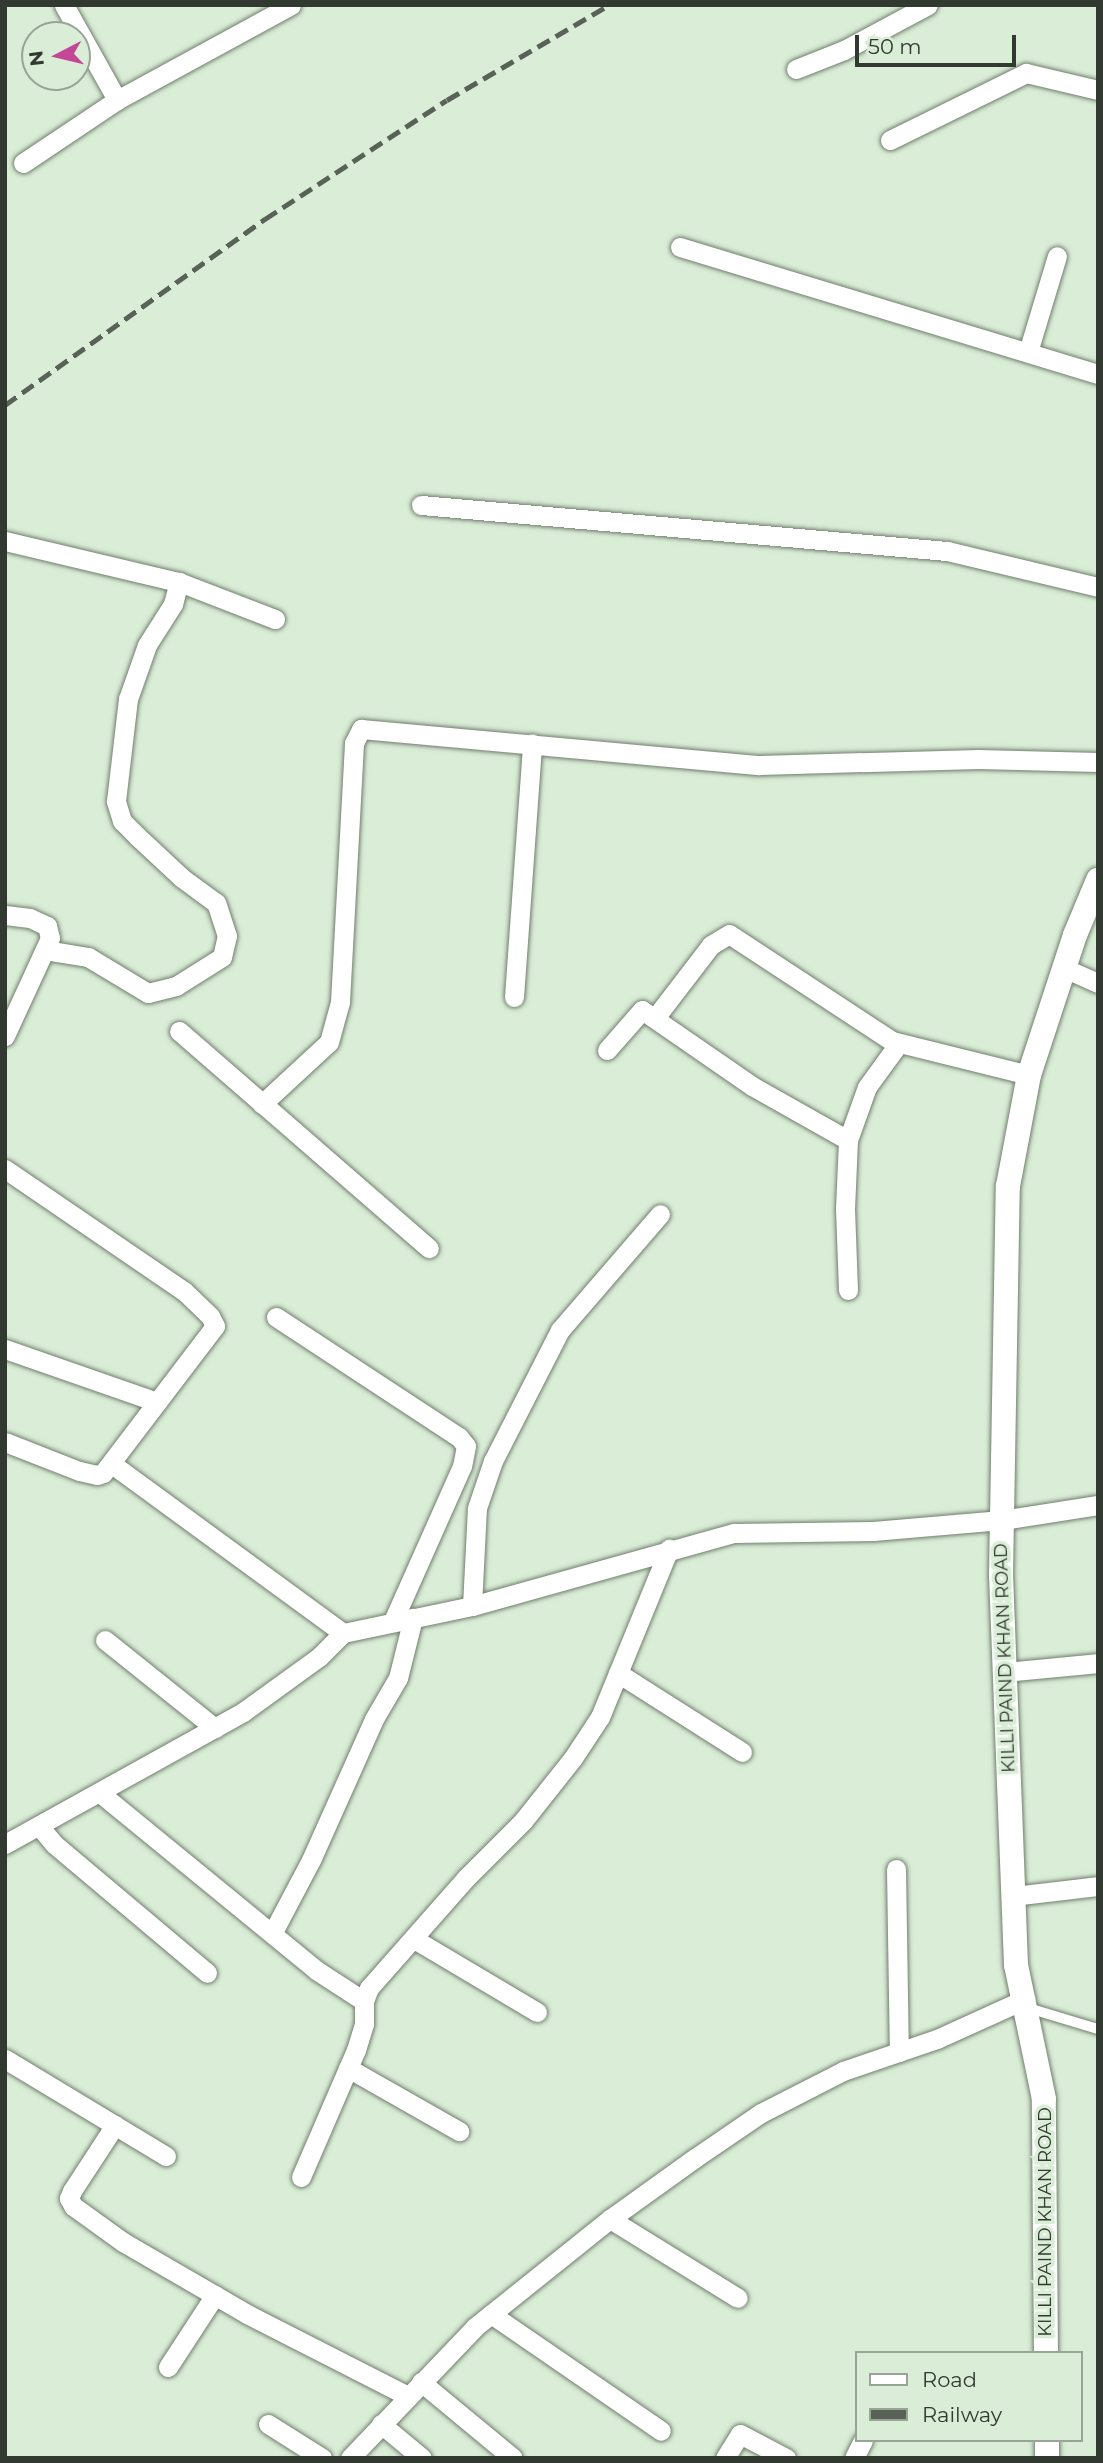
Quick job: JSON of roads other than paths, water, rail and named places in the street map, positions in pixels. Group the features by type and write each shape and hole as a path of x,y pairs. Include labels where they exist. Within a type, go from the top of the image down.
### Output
{"street":[{"path":"64,5 117,100"},
{"path":"23,163 117,100 291,5"},
{"path":"796,69 844,50 928,5"},
{"path":"890,140 1026,73 1098,90"},
{"path":"680,247 1098,374"},
{"path":"1028,352 1057,256"},
{"path":"421,505 947,551 1098,587"},
{"path":"5,541 179,582 275,619"},
{"path":"45,950 88,957 148,993 176,986 222,957 227,936 216,903 182,878 122,821 116,802 128,699 147,645 173,604 179,582"},
{"path":"262,1104 329,1042 340,1002 354,743 361,729 759,765 978,759 1098,762"},
{"path":"514,997 532,744"},
{"name":"KILLI PAIND KHAN ROAD","path":"1046,2351 1044,2099 1016,1965 1005,1672 1002,1520 1008,1186 1029,1075 1064,968 1098,880"},
{"path":"5,915 30,918 47,926 50,938 5,1036"},
{"path":"655,1018 711,945 729,934 900,1043 1029,1075"},
{"path":"1064,968 1098,983"},
{"path":"607,1050 642,1010 752,1086 848,1140"},
{"path":"179,1031 429,1248"},
{"path":"848,1290 845,1209 848,1140 867,1087 900,1043"},
{"path":"5,1168 184,1291 210,1316 215,1326 112,1464 97,1475 5,1442"},
{"path":"472,1606 477,1508 493,1461 561,1330 660,1214"},
{"path":"276,1317 460,1437 466,1446 462,1466 393,1621"},
{"path":"5,1349 157,1402"},
{"path":"112,1464 205,1529 343,1633"},
{"path":"5,1844 243,1712 319,1657 343,1633 472,1606 733,1533 873,1531 1002,1520 1098,1505"},
{"path":"302,2177 364,2024 364,2001 369,1988 466,1878 523,1821 573,1758 600,1717 669,1549"},
{"path":"273,1932 311,1860 374,1720 398,1678 413,1618"},
{"path":"105,1640 215,1728"},
{"path":"1005,1672 1098,1663"},
{"path":"618,1673 742,1752"},
{"path":"100,1793 273,1932 316,1970 364,2001"},
{"path":"39,1826 54,1844 207,1973"},
{"path":"896,1869 899,2052"},
{"path":"1013,1896 1098,1886"},
{"path":"414,1940 537,2012"},
{"path":"350,2458 414,2389 491,2314 610,2219 761,2113 842,2071 937,2039 1026,2003"},
{"path":"5,2059 166,2156"},
{"path":"348,2068 459,2131"},
{"path":"115,2126 72,2191 69,2198 73,2206 123,2242 215,2295 414,2389 513,2458"},
{"path":"610,2219 738,2298"},
{"path":"168,2367 215,2295"},
{"path":"491,2314 661,2431"},
{"path":"268,2424 322,2458"},
{"path":"381,2424 422,2458"},
{"path":"725,2458 740,2434 786,2458"},
{"path":"854,2458 862,2442"}],"lane":[{"path":"1026,2003 1098,2029"}],"railway":[{"path":"5,405 265,219 447,100 609,5"}]}
